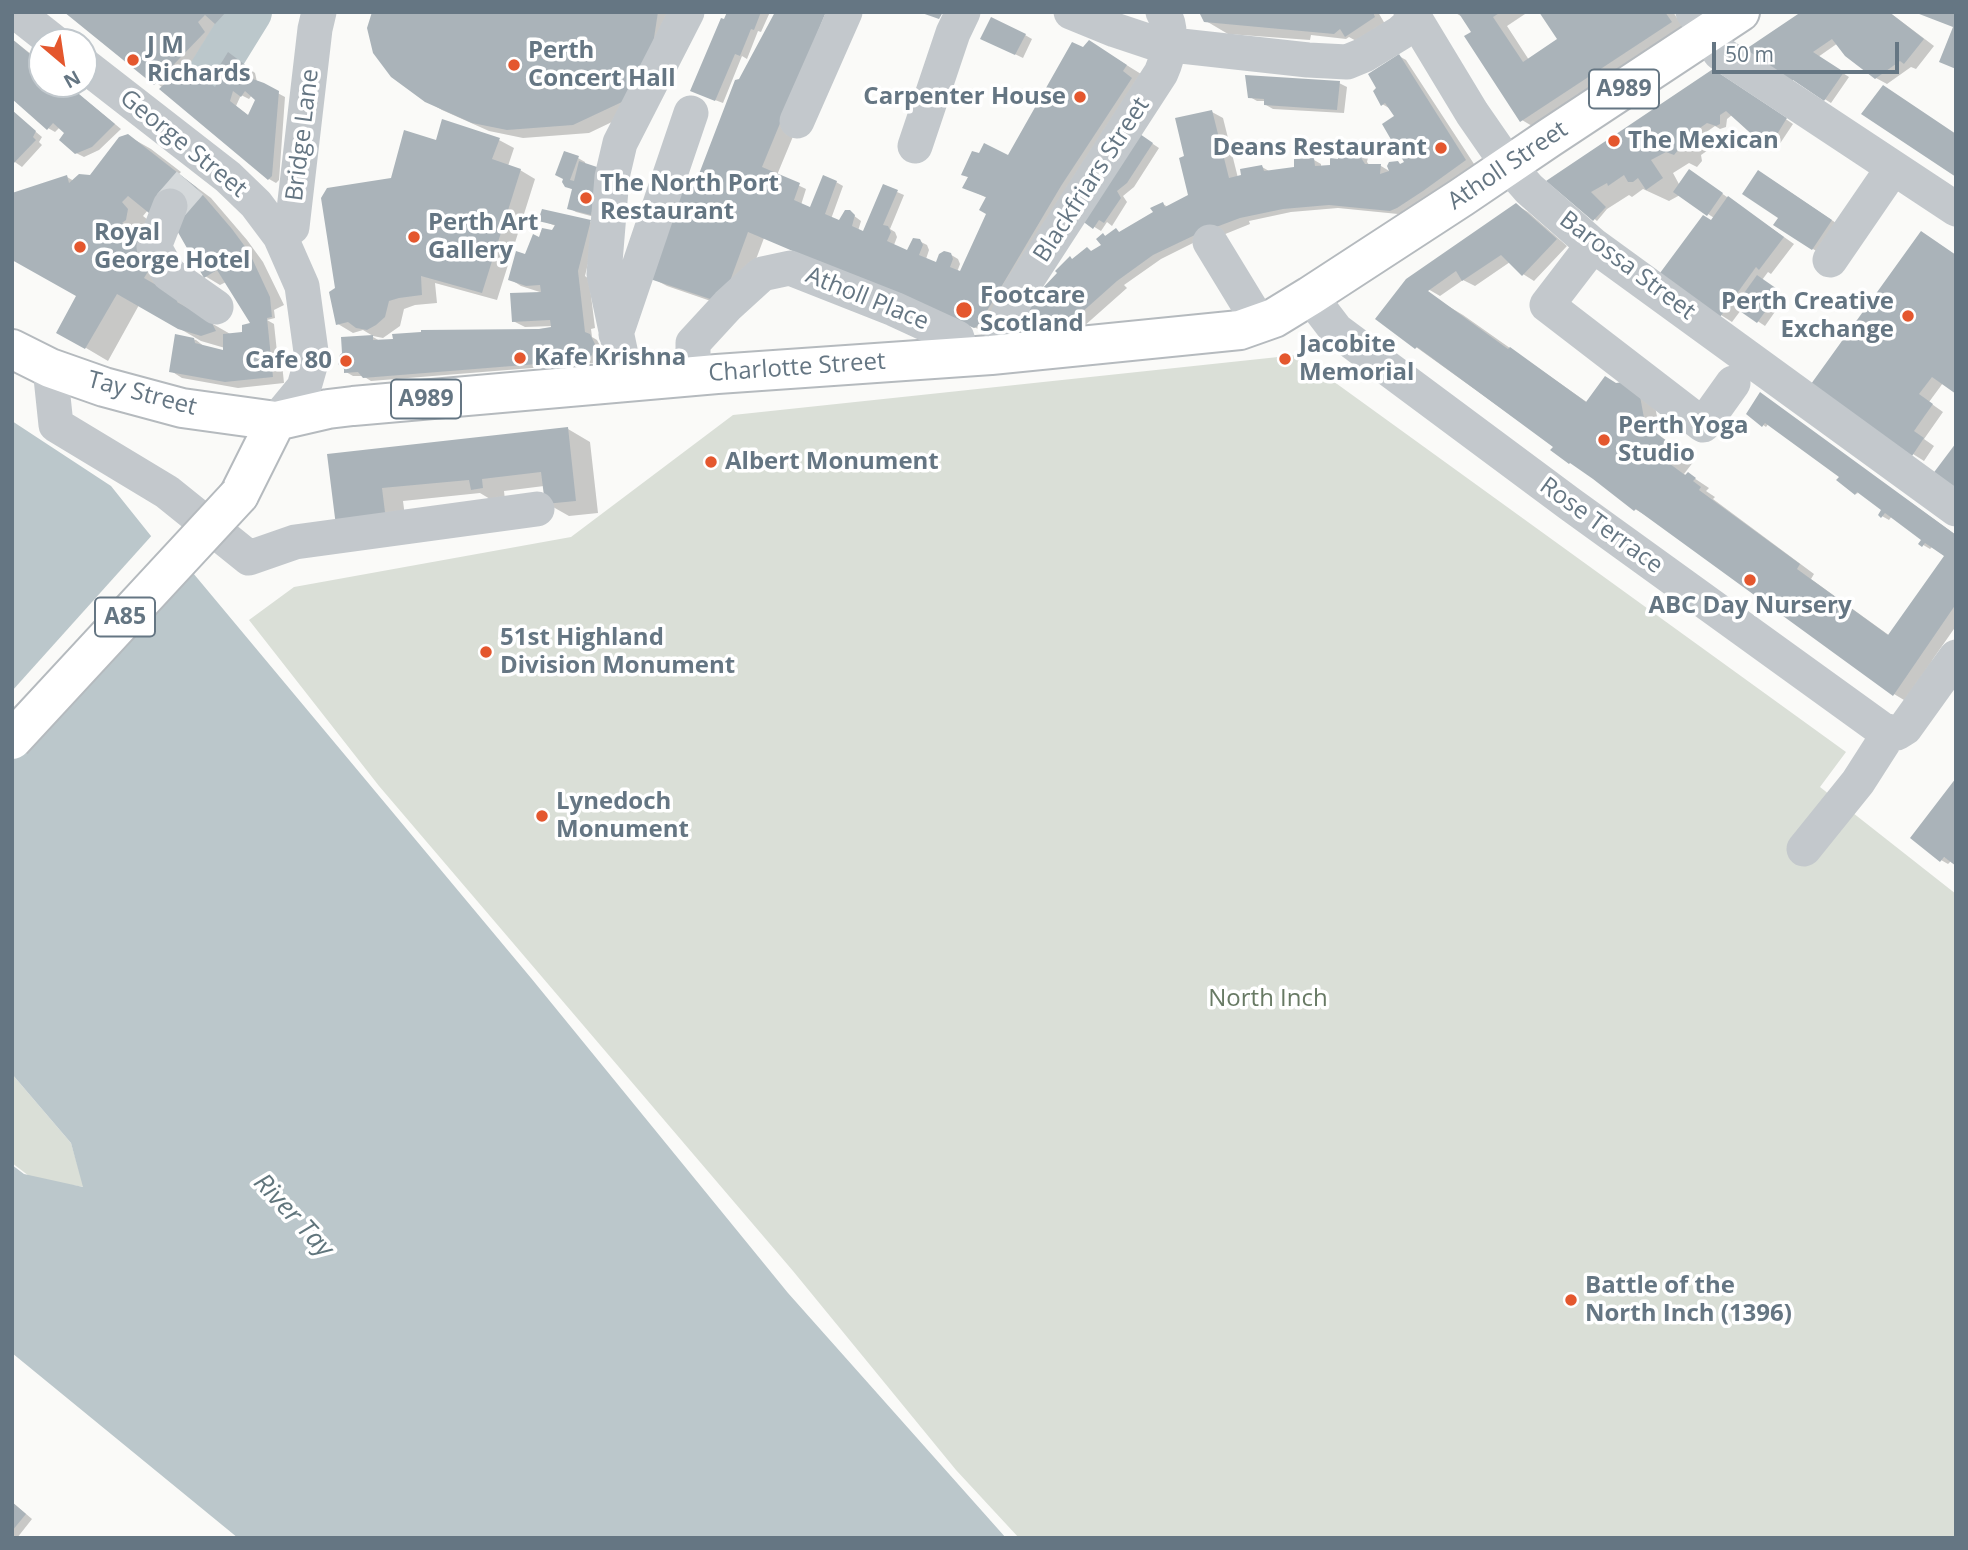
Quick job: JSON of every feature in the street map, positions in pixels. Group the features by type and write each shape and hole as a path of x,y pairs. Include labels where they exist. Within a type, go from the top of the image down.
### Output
{"main road":[{"name":"Atholl Street","path":"1310,296 1508,165 1700,24 1740,12"},
{"name":"Charlotte Street","path":"276,421 353,406 693,376 951,343 1002,353 1240,330 1274,318 1310,296"},
{"name":"Tay Street","path":"12,349 50,368 104,387 182,408 276,421"},
{"name":"A85","path":"12,740 239,495 276,421"}],"street":[{"path":"16,12 36,28"},
{"path":"625,382 604,274 612,177 620,143 687,12"},
{"path":"797,121 845,12"},
{"path":"915,146 953,33 963,12"},
{"path":"1071,12 1154,43 1166,28 1308,60 1347,62 1364,55 1399,33 1413,16"},
{"name":"Barossa Street","path":"1413,16 1472,113 1508,165 1529,189 1593,245 1956,509"},
{"name":"Bridge Lane","path":"280,236 292,227 310,18"},
{"path":"1700,24 1720,53 1956,209"},
{"name":"Blackfriars Street","path":"1002,353 1002,328 1019,292 1161,74 1167,56 1166,28"},
{"name":"George Street","path":"98,81 189,183 228,177 256,205 280,236 302,286 312,359 304,387 276,421"},
{"path":"616,334 691,113"},
{"path":"1830,260 1893,167"},
{"path":"189,183 154,247 169,274 216,307"},
{"path":"1210,242 1260,324"},
{"path":"1593,245 1547,305 1703,425 1733,383"},
{"name":"Atholl Place","path":"693,376 693,343 728,304 762,274 790,268 894,309 951,343"},
{"name":"Rose Terrace","path":"1310,296 1336,330 1570,504 1883,730 1897,730"},
{"path":"50,368 56,425 167,492 249,558 295,542 537,509"},
{"path":"1804,849 1956,656"}],"green space":[{"name":"North Inch","path":"1297,355 1846,752 1820,787 1956,894 1956,1538 1019,1538 956,1470 793,1271 379,786 249,620 294,587 571,537 733,415"},
{"path":"12,1074 71,1143 84,1187 33,1179 12,1163"}],"water":[{"name":"River Tay","path":"12,421 111,486 151,536 183,561 531,978 788,1293 1006,1538 238,1538 12,1353 12,1165 24,1174 83,1187 71,1143 12,1074"}],"pier":[{"path":"154,533 185,558 12,757 12,691"}],"building":[{"path":"64,12 226,12 215,24 205,15 198,22 205,32 154,85 98,40 98,28 84,28"},
{"name":"Perth Concert Hall","path":"372,12 658,12 652,51 622,102 573,125 507,130 472,123 425,102 391,77 373,53 367,28"},
{"path":"727,12 761,12 740,56 735,54 715,101 690,91 721,18 724,19"},
{"path":"775,12 826,12 762,167 800,183 794,200 810,207 823,175 837,181 825,214 839,220 845,210 850,210 855,215 852,226 863,231 883,184 898,190 883,225 888,226 891,232 887,241 907,250 913,238 920,239 923,245 919,255 936,262 939,254 944,251 951,253 953,259 950,267 960,271 986,214 979,210 986,197 962,188 968,177 961,175 972,151 979,153 984,143 1008,155 1072,42 1083,47 1089,40 1127,65 1123,71 1132,78 1061,186 978,326 974,328 748,232 722,303 650,279 685,183 694,187 735,80 739,79"},
{"path":"919,12 943,12 939,19"},
{"path":"1199,12 1373,12 1375,17 1345,37 1340,29 1334,34 1204,22"},
{"path":"1458,12 1501,12 1493,17 1523,62 1557,39 1539,12 1665,12 1672,22 1520,122 1464,36 1471,32"},
{"path":"1801,12 1889,12 1924,39 1904,64 1900,61 1875,79 1845,56 1832,39 1813,52 1844,72 1824,101 1749,54 1749,47"},
{"path":"1914,12 1956,12 1956,69 1939,62 1953,27"},
{"path":"991,17 1026,34 1015,55 980,39"},
{"path":"12,39 28,52 28,98 84,98 115,124 92,147 75,154 59,140 64,133 53,123 47,130 12,99"},
{"path":"228,52 248,67 250,78 279,91 272,176 268,180 159,89 184,66 215,87 220,79 217,70","holes":["233,91 241,97 245,91 255,100 248,115 230,101"]},
{"path":"1399,54 1466,160 1423,191 1390,211 1329,205 1283,209 1240,218 1153,255 1117,281 1071,322 1025,327 1021,322 1022,310 1070,256 1072,259 1087,247 1091,251 1101,245 1096,239 1103,233 1105,236 1116,228 1119,232 1153,212 1150,208 1163,202 1165,207 1188,195 1179,158 1184,156 1175,118 1212,110 1229,178 1241,175 1240,169 1262,165 1264,171 1294,167 1294,159 1314,158 1315,166 1330,165 1330,158 1338,159 1341,145 1362,147 1360,156 1365,164 1381,164 1380,174 1389,171 1389,162 1404,162 1382,124 1394,116 1385,103 1381,106 1373,91 1376,88 1368,74"},
{"path":"1713,69 1787,118 1768,149 1726,111 1720,115 1720,124 1716,126 1707,123 1680,142 1680,148 1674,155 1666,152 1651,160 1663,178 1646,190 1638,178 1628,182 1624,175 1608,186 1607,183 1591,192 1606,207 1593,221 1546,181"},
{"path":"1245,75 1340,81 1337,110 1264,105 1264,99 1248,98"},
{"path":"1883,85 1956,134 1956,177 1861,114"},
{"path":"12,110 36,131 33,137 36,140 12,165"},
{"name":"Perth Art Gallery","path":"442,119 500,138 492,159 521,169 482,293 421,276 422,295 389,301 385,317 376,325 367,330 356,328 348,322 336,325 329,292 335,288 321,198 327,188 391,178 404,130 436,140"},
{"path":"1137,132 1153,143 1127,183 1117,191 1121,198 1104,223 1099,220 1093,229 1081,220"},
{"name":"Royal George Hotel","path":"128,134 196,187 249,252 270,297 272,317 267,318 273,377 225,382 169,372 175,334 194,338 195,343 223,350 223,334 242,332 242,325 250,323 217,270 204,278 175,227 149,213 128,196 122,202 128,209 126,220 122,223 141,234 154,262 144,278 179,298 177,302 211,321 216,331 201,336 178,329 117,294 85,349 56,333 76,296 12,260 12,193 67,175 69,183 79,174 90,175 119,137"},
{"path":"564,151 579,156 570,180 574,181 579,161 603,169 591,215 567,209 572,189 565,187 563,179 555,175"},
{"path":"1689,169 1723,193 1707,216 1673,192"},
{"path":"1758,170 1832,220 1812,250 1773,225 1778,218 1742,194"},
{"path":"1728,196 1784,237 1759,270 1756,267 1720,317 1660,273 1703,215 1711,220"},
{"path":"1516,203 1557,239 1522,276 1501,255 1462,281 1456,271 1428,291 1586,402 1605,376 1616,383 1623,382 1640,396 1644,418 1641,422 1680,451 1670,464 1685,475 1688,472 1696,478 1693,481 1701,487 1699,490 1800,564 1797,569 1888,635 1944,556 1925,543 1922,547 1918,544 1921,540 1885,513 1881,518 1878,515 1881,510 1857,492 1855,495 1836,480 1839,477 1765,423 1762,427 1746,414 1760,392 1956,535 1956,604 1893,696 1636,509 1634,511 1569,464 1550,450 1553,447 1375,319 1406,279"},
{"path":"542,209 591,220 578,271 585,332 590,334 595,344 592,355 587,360 363,378 358,372 344,373 344,369 338,364 342,353 341,337 373,335 373,340 393,339 392,334 421,330 551,327 550,320 512,322 510,293 541,292 540,285 526,286 508,280 516,251 525,254 533,234 539,237 542,228 552,230 555,225 538,221"},
{"name":"Perth Creative Exchange","path":"1921,231 1956,255 1956,394 1932,377 1919,394 1933,404 1914,431 1924,438 1912,456 1811,384"},
{"path":"1757,275 1780,291 1757,323 1734,307"},
{"path":"568,427 576,501 545,504 541,472 482,479 483,488 471,490 469,480 382,488 386,520 336,526 327,454"},
{"path":"1956,443 1956,493 1932,475"},
{"path":"1956,778 1956,866 1944,857 1940,862 1910,838"},
{"path":"12,1502 26,1514 12,1531"}],"waterway":[{"path":"207,80 249,12"}],"tunnel":[{"path":"170,206 190,183"}],"place":[{"name":"J M Richards","path":"133,60"},
{"name":"Perth Concert Hall","path":"514,65"},
{"name":"Carpenter House","path":"1080,97"},
{"name":"The Mexican","path":"1614,141"},
{"name":"Deans Restaurant","path":"1441,148"},
{"name":"The North Port Restaurant","path":"586,198"},
{"name":"Perth Art Gallery","path":"414,237"},
{"name":"Royal George Hotel","path":"80,247"},
{"name":"Footcare Scotland","path":"964,310"},
{"name":"Perth Creative Exchange","path":"1908,316"},
{"name":"Kafe Krishna","path":"520,358"},
{"name":"Jacobite Memorial","path":"1285,359"},
{"name":"Cafe 80","path":"346,361"},
{"name":"Perth Yoga Studio","path":"1604,440"},
{"name":"Albert Monument","path":"711,462"},
{"name":"ABC Day Nursery","path":"1750,580"},
{"name":"51st Highland Division Monument","path":"486,652"},
{"name":"Lynedoch Monument","path":"542,816"},
{"name":"Battle of the North Inch (1396)","path":"1571,1300"}]}
